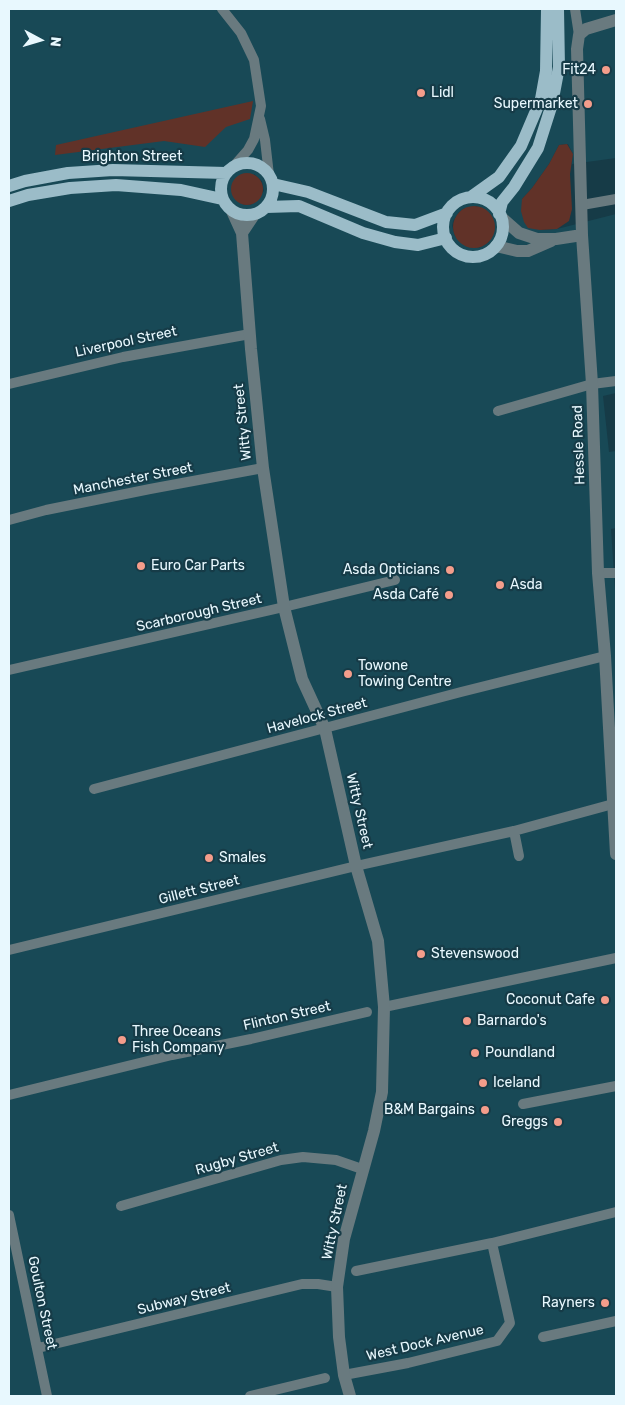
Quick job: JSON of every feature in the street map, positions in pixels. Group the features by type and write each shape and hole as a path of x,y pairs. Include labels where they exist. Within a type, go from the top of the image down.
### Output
{"main road":[{"path":"471,197 481,198 490,202 500,216 503,228 501,238 496,246 483,255 474,257 464,256 456,252 446,238 444,221 453,205 471,197 499,177 521,146 541,99 546,71 547,9"},
{"path":"500,216 502,202 514,187 538,148 552,104 559,67 558,9"},
{"path":"266,208 274,192 271,179 264,168 248,163 240,164 230,170 222,181 222,198 226,206 239,214 254,215 266,208 299,206 363,233 395,242 418,245 446,238"},
{"name":"Brighton Street","path":"9,186 68,173 113,170 230,170"},
{"path":"271,179 386,222 415,225 447,213"},
{"name":"Brighton Street","path":"9,201 28,195 70,188 116,185 181,190 222,198"}],"street":[{"path":"222,9 241,33 254,60 261,106 254,139 248,150 230,170"},
{"path":"575,9 579,34 594,25 616,20"},
{"name":"Hessle Road","path":"579,34 577,49 578,129 582,235 592,384 598,573 613,761 616,854"},
{"path":"259,118 265,140 271,179"},
{"path":"582,205 616,199"},
{"name":"Witty Street","path":"232,211 242,233 263,468 284,607 302,679 325,729 356,866 378,941 384,1007 382,1092 374,1131 344,1239 338,1287 344,1375 350,1396"},
{"path":"242,233 254,215"},
{"path":"500,216 519,233 537,239 556,239 582,235"},
{"path":"496,246 516,251 528,251 556,239"},
{"name":"Liverpool Street","path":"9,384 123,357 250,334"},
{"path":"498,411 592,384 616,381"},
{"name":"Manchester Street","path":"9,520 46,510 263,468"},
{"path":"598,573 616,573"},
{"name":"Scarborough Street","path":"9,670 396,580"},
{"name":"Havelock Street","path":"94,789 461,692 606,656"},
{"name":"Gillett Street","path":"9,950 356,866 514,831 613,804"},
{"path":"514,831 519,856"},
{"path":"384,1007 616,958"},
{"name":"Flinton Street","path":"9,1095 172,1055 367,1012"},
{"path":"523,1104 616,1086"},
{"name":"Rugby Street","path":"121,1206 281,1160 303,1157 336,1160 362,1169"},
{"path":"356,1271 492,1243 616,1212"},
{"name":"Goulton Street","path":"9,1215 47,1396"},
{"name":"West Dock Avenue","path":"344,1375 497,1341 510,1323 492,1243"},
{"name":"Subway Street","path":"38,1348 302,1284 338,1287"},
{"path":"543,1337 616,1321"},
{"path":"250,1396 325,1378"}],"shaded area":[{"path":"9,9 616,9 616,158 572,164 573,154 568,144 559,145 549,164 522,199 540,230 557,229 616,214 616,393 603,396 609,452 616,451 616,528 611,529 616,605 616,1396 9,1396","holes":["254,174 262,181 264,191 251,205 243,205","476,206 486,210 492,217 489,242 479,248 455,236 452,226 459,212"]},
{"path":"253,101 250,119 226,127 205,147 164,141 55,155 56,145"},
{"path":"567,144 573,154 570,174 572,209 569,221 557,229 540,230 528,228 521,211 522,199 549,164 559,145"},
{"path":"247,173 253,174 258,178 262,183 262,195 258,200 253,204 247,205 241,204 236,200 232,195 231,189 232,183 236,178 241,174"},
{"path":"478,206 486,209 492,215 495,227 492,239 486,245 470,248 462,245 456,239 453,223 456,215 462,209"}],"place":[{"name":"Fit24","path":"606,70"},
{"name":"Lidl","path":"421,93"},
{"name":"Supermarket","path":"588,104"},
{"name":"Euro Car Parts","path":"141,566"},
{"name":"Asda Opticians","path":"450,570"},
{"name":"Asda","path":"500,585"},
{"name":"Asda Café","path":"449,595"},
{"name":"Towone Towing Centre","path":"348,674"},
{"name":"Smales","path":"209,858"},
{"name":"Stevenswood","path":"421,954"},
{"name":"Coconut Cafe","path":"605,1000"},
{"name":"Barnardo's","path":"467,1021"},
{"name":"Three Oceans Fish Company","path":"122,1040"},
{"name":"Poundland","path":"475,1053"},
{"name":"Iceland","path":"483,1083"},
{"name":"B&M Bargains","path":"485,1110"},
{"name":"Greggs","path":"558,1122"},
{"name":"Rayners","path":"605,1303"}]}
